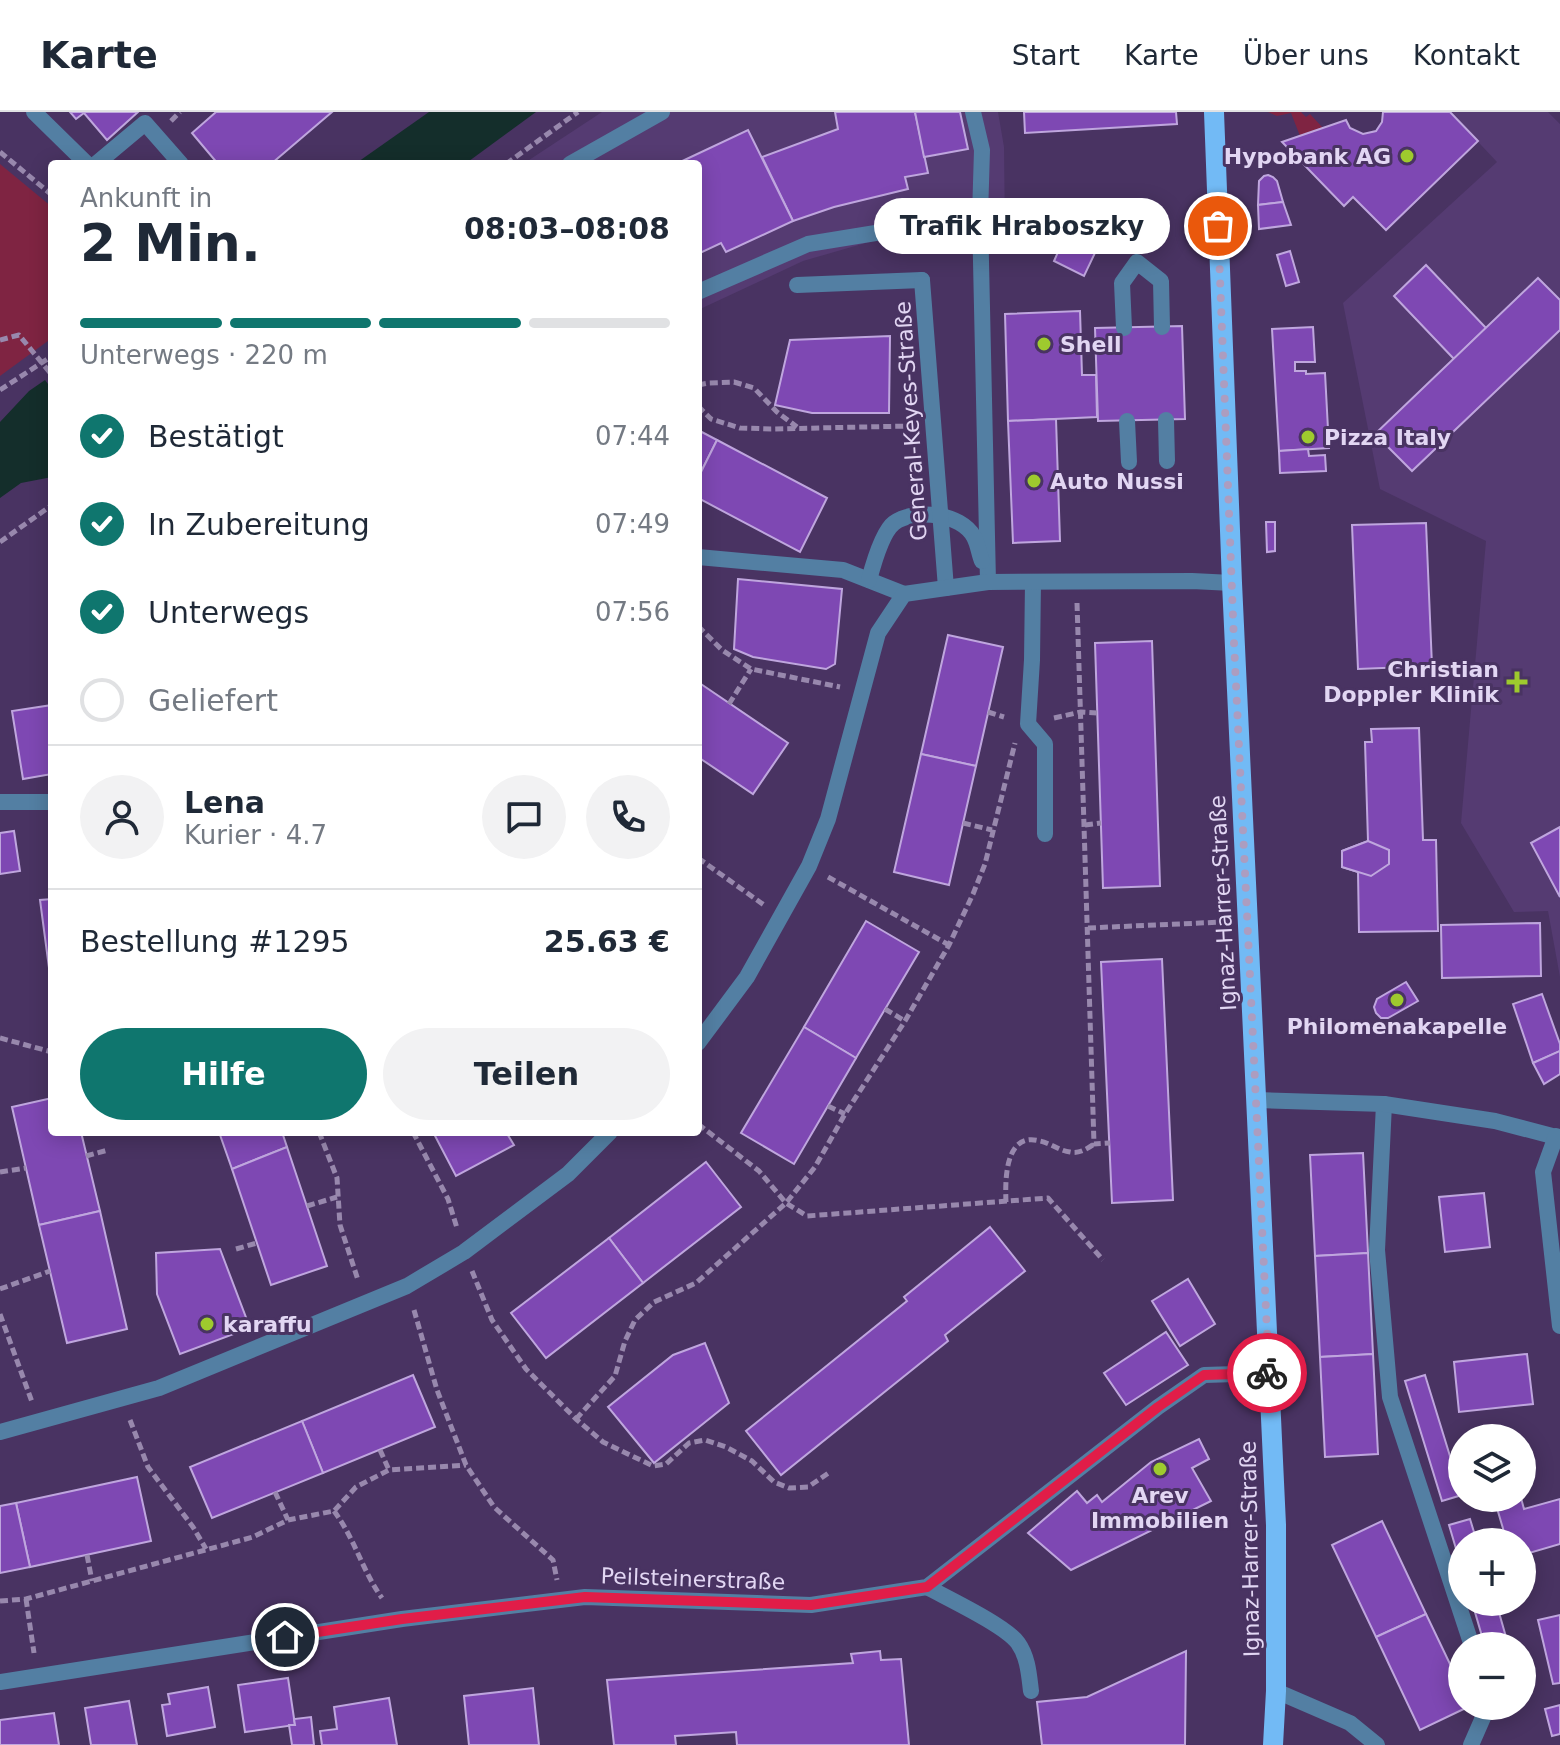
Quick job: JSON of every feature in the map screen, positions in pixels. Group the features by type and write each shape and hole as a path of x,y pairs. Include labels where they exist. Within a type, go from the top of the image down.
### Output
{"main road":[{"name":"Ignaz-Harrer-Straße","path":"1214,112 1232,583 1276,1525 1273,1745"}],"street":[{"path":"34,112 83,160"},
{"path":"577,160 662,112"},
{"path":"973,112 982,150 980,216 988,582"},
{"path":"101,160 145,123 177,160"},
{"path":"702,290 808,244 980,216"},
{"path":"1124,328 1122,283 1137,262 1161,281 1162,327"},
{"name":"General-Keyes-Straße","path":"797,285 922,280 946,588"},
{"path":"1166,420 1167,461"},
{"path":"1127,421 1129,462"},
{"path":"869,580 877,551 892,524 915,514 952,518 974,535 988,582"},
{"path":"702,557 843,570 904,594 988,582 1232,583"},
{"path":"1033,582 1028,724 1045,744 1045,834"},
{"path":"702,1038 747,977 809,866 828,819 878,633 904,594"},
{"path":"0,802 48,802"},
{"path":"1257,1100 1384,1104 1495,1121 1558,1137 1543,1172 1560,1326"},
{"path":"1384,1104 1377,1250 1390,1397 1467,1632"},
{"path":"0,1432 159,1388 407,1286 464,1252 568,1174 606,1136"},
{"name":"Peilsteinerstraße","path":"0,1682 402,1619 585,1597 811,1605 930,1585 1158,1407 1204,1375 1269,1373"},
{"path":"930,1585 1006,1631 1018,1643 1028,1664 1031,1691"},
{"path":"1276,1691 1350,1723 1377,1745"},
{"path":"1471,1745 1482,1720"}],"path":[{"path":"512,160 578,112"},
{"path":"0,152 48,192"},
{"path":"0,340 19,335 48,369 0,390"},
{"path":"702,384 734,382 754,388 777,412 799,428"},
{"path":"702,410 711,419 740,428 934,426"},
{"path":"0,542 48,508"},
{"path":"1077,582 1094,1144"},
{"path":"702,630 722,650 751,669 825,683 863,694"},
{"path":"729,704 751,669"},
{"path":"576,1419 615,1376 635,1320 654,1302 696,1283 786,1203 815,1167 949,945 985,864 1015,743 1028,724 1081,712 1097,713"},
{"path":"963,823 992,830"},
{"path":"1085,825 1101,823"},
{"path":"702,861 781,917"},
{"path":"809,866 949,945"},
{"path":"1088,928 1248,921"},
{"path":"885,1009 905,1021"},
{"path":"0,1038 48,1051"},
{"path":"828,1106 845,1114"},
{"path":"702,1127 759,1171 786,1203 807,1216 1048,1198 1103,1260"},
{"path":"321,1136 337,1178 340,1225 365,1304"},
{"path":"415,1136 448,1199 464,1252 492,1320 526,1369 603,1442 653,1466 666,1464 689,1443 705,1440 752,1461 774,1482 789,1488 808,1487 830,1472"},
{"path":"1006,1202 1005,1173 1012,1152 1024,1141 1036,1139 1072,1153 1085,1151 1094,1144 1110,1143"},
{"path":"86,1156 108,1150"},
{"path":"0,1172 26,1168"},
{"path":"307,1206 337,1197"},
{"path":"236,1249 257,1243"},
{"path":"0,1289 50,1271"},
{"path":"407,1286 437,1390 466,1465 494,1507 553,1560 561,1600"},
{"path":"0,1314 39,1421"},
{"path":"122,1398 148,1467 206,1549"},
{"path":"380,1450 389,1470"},
{"path":"0,1601 26,1599 253,1537 288,1520 334,1511 356,1487 389,1470 466,1465"},
{"path":"275,1492 288,1520"},
{"path":"334,1511 348,1529 369,1577 402,1619"},
{"path":"87,1555 92,1581"},
{"path":"26,1599 37,1676"}],"shaded area":[{"path":"429,112 536,112 470,160 361,160"},
{"path":"602,112 998,112 1004,147 1005,235 876,240 803,261 702,308 702,160 529,160"},
{"path":"1268,112 1301,112 1306,117 1310,114 1323,128 1300,136 1291,113 1277,116"},
{"name":"Christian Doppler Klinik","path":"1450,112 1548,112 1560,124 1560,977 1548,911 1514,912 1461,823 1486,541 1380,489 1343,303 1497,162"},
{"path":"0,164 48,204 48,341 0,376"},
{"path":"45,380 48,384 48,478 21,483 0,498 0,422 29,391"}],"building":[{"path":"70,112 138,112 107,140 84,113 76,119"},
{"path":"216,112 332,112 276,160 215,160 192,133"},
{"path":"835,112 915,112 928,173 905,177 908,189 834,207 793,221 762,157 838,129"},
{"path":"915,112 960,112 968,149 924,157"},
{"path":"1024,112 1176,112 1177,124 1025,133"},
{"path":"1383,112 1450,112 1478,141 1386,230 1353,197 1344,206 1282,142 1346,120 1350,128 1363,134 1376,131 1382,122"},
{"path":"748,130 793,221 726,252 721,243 702,252 702,160 684,160"},
{"path":"1268,175 1277,181 1283,202 1258,205 1259,181"},
{"path":"1283,202 1291,225 1259,229 1258,205"},
{"path":"1072,221 1103,236 1084,276 1054,261"},
{"path":"1290,251 1299,282 1286,286 1277,255"},
{"path":"1426,265 1486,328 1454,359 1394,296"},
{"path":"1538,278 1560,300 1560,330 1412,471 1375,434"},
{"name":"Shell","path":"1080,311 1082,375 1096,375 1097,417 1008,421 1005,314"},
{"path":"1182,326 1185,419 1098,421 1095,328"},
{"path":"1313,327 1315,362 1295,362 1295,371 1325,373 1329,448 1279,451 1272,329"},
{"path":"890,336 889,413 812,413 775,405 790,340"},
{"name":"Auto Nussi","path":"1056,419 1060,541 1013,543 1008,421"},
{"path":"702,432 717,440 702,470"},
{"path":"717,440 827,498 800,552 702,500 702,470"},
{"path":"1308,449 1309,456 1325,455 1326,471 1280,473 1279,451"},
{"path":"1266,522 1275,522 1275,551 1267,552"},
{"path":"1426,523 1432,666 1358,669 1352,525"},
{"path":"738,579 842,589 835,664 826,669 753,657 734,649"},
{"path":"948,635 1003,647 976,766 921,754"},
{"path":"1152,641 1160,886 1103,888 1095,643"},
{"path":"702,685 788,743 753,794 702,760"},
{"path":"48,706 48,775 23,779 12,711"},
{"path":"1419,728 1423,840 1436,840 1438,931 1359,932 1358,872 1342,867 1342,851 1368,841 1365,742 1372,742 1371,729"},
{"path":"921,754 976,766 949,885 894,872"},
{"path":"1560,827 1560,897 1531,843"},
{"path":"14,831 20,871 0,874 0,833"},
{"path":"1368,841 1389,850 1389,864 1371,876 1342,867 1342,851"},
{"path":"48,899 48,960 40,900"},
{"path":"866,921 919,952 856,1058 804,1027"},
{"path":"1540,923 1541,976 1442,978 1441,925"},
{"path":"1162,959 1173,1200 1112,1203 1101,962"},
{"name":"Philomenakapelle","path":"1406,982 1418,1001 1388,1018 1381,1018 1374,1007 1377,999"},
{"path":"1542,994 1560,1051 1533,1063 1513,1004"},
{"path":"804,1027 856,1058 794,1164 741,1133"},
{"path":"1560,1051 1560,1074 1544,1084 1533,1063"},
{"path":"48,1099 48,1136 82,1136 100,1211 39,1225 12,1107"},
{"path":"220,1136 283,1136 287,1147 232,1169"},
{"path":"435,1136 508,1136 514,1145 456,1176"},
{"path":"287,1147 327,1266 271,1285 232,1169"},
{"path":"1363,1153 1368,1253 1315,1256 1310,1155"},
{"path":"706,1162 741,1207 643,1283 609,1238"},
{"path":"1484,1193 1490,1247 1445,1252 1439,1197"},
{"path":"100,1211 127,1329 67,1343 39,1225"},
{"path":"990,1227 1025,1271 945,1335 948,1341 781,1475 746,1431 907,1301 904,1297"},
{"path":"609,1238 643,1283 546,1358 511,1313"},
{"path":"220,1249 250,1328 180,1354 157,1294 156,1253"},
{"path":"1368,1253 1373,1354 1320,1357 1315,1256"},
{"path":"1188,1279 1215,1324 1180,1346 1152,1301"},
{"path":"1166,1332 1188,1365 1126,1405 1104,1373"},
{"path":"705,1343 729,1403 654,1463 608,1407 673,1355"},
{"path":"1373,1354 1378,1454 1325,1457 1320,1357"},
{"path":"1527,1354 1533,1404 1459,1412 1454,1362"},
{"path":"413,1375 435,1427 323,1473 302,1421"},
{"path":"1425,1375 1448,1450 1448,1499 1442,1501 1405,1381"},
{"path":"302,1421 323,1473 212,1518 190,1467"},
{"path":"1199,1439 1209,1459 1192,1468 1211,1501 1071,1570 1028,1533 1077,1491 1087,1503 1097,1495 1102,1502 1151,1462"},
{"path":"137,1477 151,1541 30,1567 16,1503"},
{"path":"1560,1499 1560,1544 1536,1551 1536,1528 1503,1528 1498,1512 1536,1512 1536,1506"},
{"path":"16,1503 30,1567 0,1573 0,1506"},
{"path":"1470,1519 1473,1528 1450,1528 1449,1525"},
{"path":"1382,1521 1426,1614 1376,1637 1332,1545"},
{"path":"1426,1614 1448,1660 1448,1717 1420,1730 1376,1637"},
{"path":"1560,1615 1560,1683 1553,1684 1538,1620"},
{"path":"1476,1616 1500,1616 1505,1632 1481,1632"},
{"path":"880,1651 881,1660 901,1659 909,1745 737,1745 736,1732 675,1736 676,1745 614,1745 607,1680 853,1663 851,1654"},
{"path":"1186,1651 1185,1745 1042,1745 1037,1702 1087,1697"},
{"path":"288,1678 295,1725 245,1732 238,1685"},
{"path":"208,1687 215,1727 167,1736 162,1705 170,1704 168,1694"},
{"path":"533,1688 539,1745 469,1745 464,1696"},
{"path":"389,1698 397,1745 322,1745 320,1731 337,1729 334,1707"},
{"path":"129,1701 137,1745 91,1745 85,1708"},
{"path":"1560,1705 1560,1734 1552,1736 1545,1709"},
{"path":"54,1713 59,1745 0,1745 0,1720"},
{"path":"311,1717 314,1745 292,1745 289,1725 295,1725 294,1719"}],"way so far":[{"path":"1218,226 1267,1373"}],"place":[{"name":"Hypobank AG","path":"1407,156"},
{"name":"Trafik Hraboszky","path":"1218,226"},
{"name":"Shell","path":"1044,344"},
{"name":"Pizza Italy","path":"1308,437"},
{"name":"Auto Nussi","path":"1034,481"},
{"name":"Christian Doppler Klinik","path":"1517,682"},
{"name":"Philomenakapelle","path":"1397,1000"},
{"name":"karaffu","path":"207,1324"},
{"name":"Arev Immobilien","path":"1160,1469"}],"route":[{"path":"285,1637 585,1597 811,1605 927,1587 1158,1407 1204,1375 1267,1373"}]}
